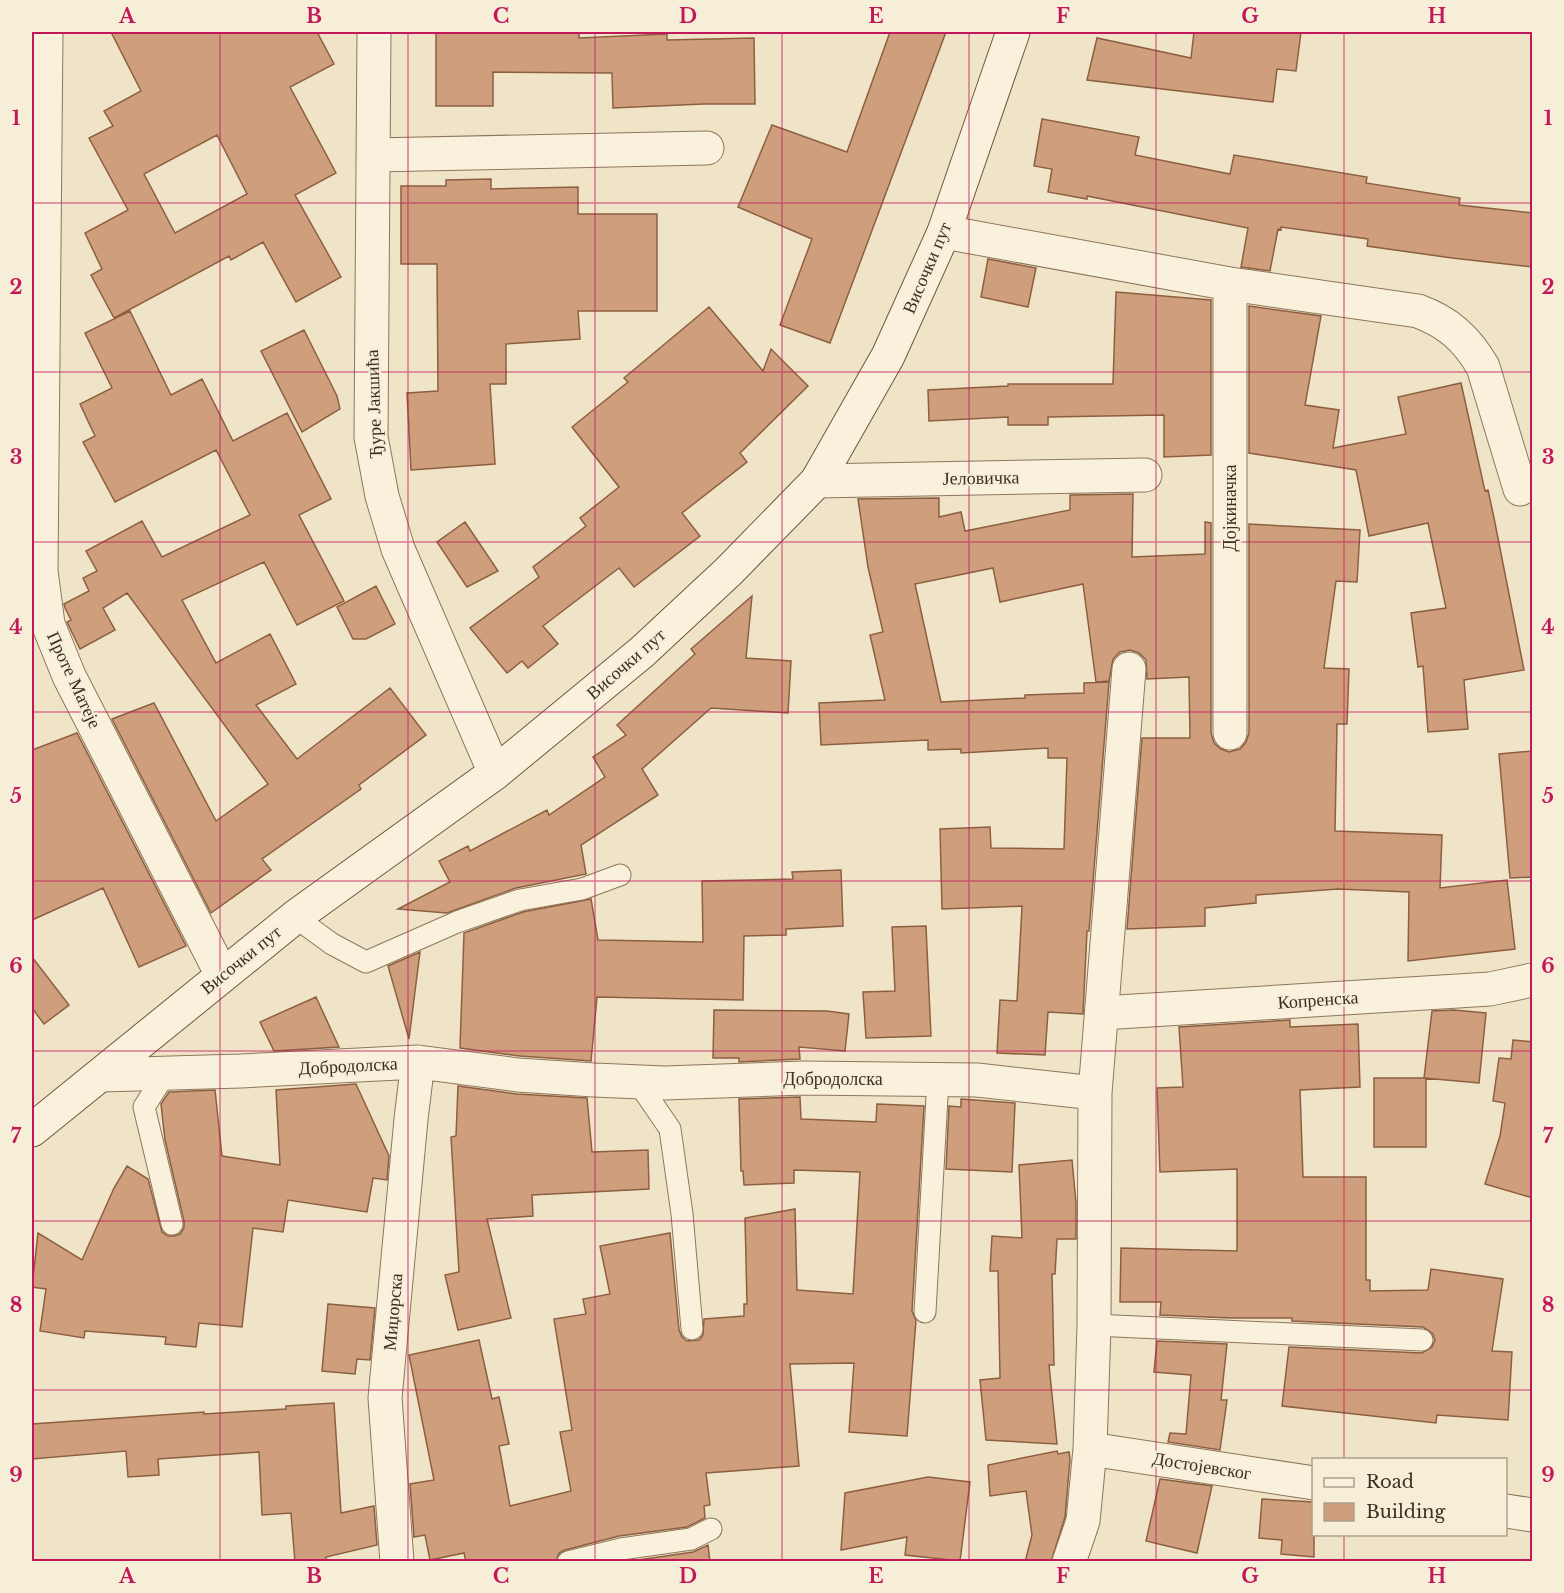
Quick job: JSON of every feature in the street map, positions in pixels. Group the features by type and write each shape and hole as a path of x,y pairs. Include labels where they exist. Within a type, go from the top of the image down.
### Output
{"street":[{"name":"Проте Матеје","path":"46,32 41,571 44,602 52,638 69,676 222,975"},
{"name":"Ђуре Јакшића","path":"374,32 371,436 376,466 398,549 495,773"},
{"name":"Височки пут","path":"32,1130 295,917 495,773 642,652 729,571 817,481 888,356 944,232 1013,32"},
{"path":"373,155 706,148"},
{"path":"944,232 1230,284 1418,311 1434,317 1462,337 1474,351 1483,367 1520,489"},
{"name":"Дојкиначка","path":"1230,284 1230,733"},
{"name":"Јеловичка","path":"817,481 1145,475"},
{"path":"1069,1562 1083,1521 1090,1449 1094,1324 1095,1093 1129,669"},
{"name":"Копренска","path":"1102,1013 1490,989 1533,980"},
{"name":"Добродолска","path":"101,1075 418,1062 518,1075 638,1082 804,1078 938,1079 977,1080 1095,1093"},
{"name":"Миџорска","path":"397,1562 385,1398 418,1062"},
{"name":"Достојевског","path":"1090,1449 1312,1482"},
{"path":"1507,1511 1533,1515"}],"lane":[{"path":"295,917 332,944 366,962 457,922 520,900 582,889 620,875"},
{"path":"165,1074 144,1107 172,1224"},
{"path":"925,1312 938,1079"},
{"path":"638,1082 670,1129 682,1214 692,1329"},
{"path":"1094,1324 1422,1340"},
{"path":"568,1562 621,1549 691,1539 711,1529"}],"building":[{"path":"111,32 317,32 334,64 290,87 336,173 295,195 341,277 296,302 263,242 231,260 229,256 114,318 91,275 102,269 85,233 128,210 89,138 113,126 104,111 141,91","holes":["217,135 247,194 175,233 144,174"]},
{"path":"436,32 579,32 579,38 667,34 667,40 754,38 755,104 613,108 612,73 493,72 493,106 436,106"},
{"path":"890,32 946,32 830,343 780,325 812,239 738,207 772,125 847,152"},
{"path":"1194,32 1301,32 1296,71 1277,69 1273,102 1087,80 1097,38 1191,58"},
{"path":"1042,119 1139,137 1135,155 1230,174 1234,155 1367,177 1366,183 1460,198 1459,205 1533,213 1533,267 1367,246 1368,239 1281,227 1281,230 1278,229 1270,271 1241,267 1248,228 1087,196 1087,199 1048,192 1052,169 1034,166"},
{"path":"491,179 491,189 578,187 578,214 657,214 657,311 578,311 580,339 506,344 506,384 490,384 495,464 411,470 407,393 438,391 437,264 401,264 401,186 446,186 446,180"},
{"path":"988,259 1036,268 1028,307 981,297"},
{"path":"1116,292 1211,300 1211,455 1164,457 1164,415 1048,417 1048,425 1008,425 1008,417 929,421 928,390 1008,386 1008,384 1113,384"},
{"path":"1249,306 1321,316 1305,405 1339,410 1333,448 1406,434 1398,397 1461,383 1485,491 1488,490 1524,670 1464,680 1468,729 1428,732 1423,666 1418,667 1411,613 1446,608 1428,523 1369,536 1356,470 1249,453"},
{"path":"709,307 763,371 771,349 808,386 740,453 747,462 682,513 700,536 634,587 619,568 543,626 558,644 528,668 522,661 507,673 470,628 539,577 533,567 586,526 580,518 619,487 572,427 628,382 624,378"},
{"path":"130,311 171,395 202,379 233,441 287,413 331,499 299,515 344,601 297,625 264,562 182,600 216,663 270,634 296,684 256,705 297,759 390,688 426,735 359,785 361,789 262,859 271,870 211,913 112,719 154,703 216,821 268,784 127,593 103,608 115,630 80,649 67,622 71,620 64,604 89,591 83,578 97,571 86,551 142,521 162,557 250,515 216,450 115,502 83,442 95,436 80,404 112,388 85,333"},
{"path":"304,330 337,396 340,409 302,432 261,351"},
{"path":"1133,494 1132,557 1205,554 1205,522 1211,523 1211,733 1214,743 1229,752 1240,749 1249,733 1249,524 1360,530 1357,582 1336,581 1324,668 1349,669 1347,724 1337,724 1335,831 1442,835 1440,888 1507,880 1515,949 1408,961 1409,892 1338,889 1256,895 1256,903 1205,908 1205,926 1127,929 1142,738 1190,738 1189,677 1147,679 1146,660 1139,653 1130,650 1120,652 1113,659 1109,681 1096,682 1083,584 1000,602 993,568 915,584 941,702 1084,693 1084,683 1109,682 1089,931 1087,931 1083,1014 1048,1012 1045,1055 997,1053 1000,1000 1017,1001 1022,906 942,909 940,829 990,827 991,848 1064,849 1067,758 1048,758 1048,748 961,753 961,749 928,750 928,740 821,745 819,703 885,700 870,635 883,632 868,567 858,499 939,498 939,517 961,512 965,531 1070,510 1070,495"},
{"path":"465,522 498,571 467,587 437,542"},
{"path":"376,586 395,624 366,639 353,639 337,607"},
{"path":"752,596 746,658 791,661 788,713 711,708 642,769 658,795 581,845 586,874 516,888 447,913 398,909 450,882 439,861 468,846 470,851 547,810 549,815 605,777 593,757 626,735 617,725 695,654 691,649"},
{"path":"77,733 186,946 139,967 103,888 32,920 32,750"},
{"path":"1533,751 1533,877 1510,878 1499,754"},
{"path":"841,870 843,926 786,929 786,935 744,936 743,1000 597,997 591,1061 520,1056 460,1048 464,933 523,912 591,899 598,940 703,942 702,881 793,879 792,872"},
{"path":"926,926 931,1036 866,1038 863,992 895,991 892,927"},
{"path":"420,952 409,1039 388,966"},
{"path":"32,957 69,1005 44,1024 32,1008"},
{"path":"316,997 339,1047 274,1051 260,1022"},
{"path":"714,1010 827,1011 849,1014 845,1051 799,1047 800,1059 739,1062 739,1058 713,1058"},
{"path":"1454,1010 1486,1013 1479,1083 1424,1078 1432,1011"},
{"path":"1290,1020 1290,1027 1358,1024 1360,1087 1300,1090 1303,1177 1366,1177 1366,1280 1370,1280 1370,1291 1428,1290 1431,1269 1503,1279 1492,1351 1512,1352 1508,1420 1437,1415 1436,1423 1282,1406 1289,1347 1422,1353 1432,1347 1435,1340 1433,1334 1423,1327 1292,1321 1292,1318 1160,1315 1161,1302 1120,1302 1121,1248 1237,1251 1237,1169 1160,1172 1157,1088 1183,1087 1179,1027"},
{"path":"1513,1040 1533,1042 1533,1198 1485,1184 1500,1136 1505,1103 1493,1101 1499,1058 1511,1059"},
{"path":"1374,1078 1426,1078 1426,1147 1374,1147"},
{"path":"356,1084 389,1156 387,1180 373,1178 367,1212 288,1200 283,1232 253,1228 242,1327 199,1323 196,1347 165,1344 166,1337 85,1331 84,1338 40,1331 46,1289 32,1287 38,1233 82,1260 114,1188 127,1166 148,1179 162,1232 168,1236 174,1236 180,1234 184,1228 165,1140 161,1104 169,1092 215,1090 222,1156 280,1165 276,1090"},
{"path":"458,1086 517,1094 587,1098 592,1152 648,1150 649,1189 532,1195 533,1216 487,1219 511,1318 458,1330 445,1275 459,1272 451,1137 456,1136"},
{"path":"800,1097 801,1119 876,1122 877,1104 924,1106 912,1311 916,1320 907,1436 849,1432 854,1363 790,1364 799,1466 706,1473 710,1505 704,1506 705,1518 687,1527 619,1536 565,1550 559,1553 556,1562 466,1562 464,1553 430,1560 425,1535 414,1537 410,1484 434,1480 409,1355 479,1340 492,1399 499,1397 509,1444 499,1446 510,1506 571,1491 560,1432 572,1430 554,1319 586,1314 583,1299 610,1294 600,1246 670,1233 679,1330 687,1341 699,1340 703,1335 704,1319 744,1316 744,1304 747,1304 745,1218 795,1209 797,1290 853,1294 860,1172 794,1170 794,1183 744,1185 743,1171 741,1171 739,1099"},
{"path":"961,1099 1015,1103 1012,1172 946,1169 949,1106 961,1107"},
{"path":"1072,1160 1076,1203 1076,1239 1057,1239 1055,1274 1052,1274 1054,1365 1049,1365 1057,1444 986,1440 980,1380 1000,1378 998,1271 990,1271 992,1236 1022,1238 1019,1165"},
{"path":"328,1304 375,1308 370,1360 357,1359 355,1374 322,1371"},
{"path":"1157,1341 1227,1344 1221,1400 1227,1400 1220,1450 1168,1442 1170,1433 1186,1434 1191,1375 1154,1372"},
{"path":"334,1403 341,1513 374,1506 377,1545 326,1557 326,1562 295,1562 291,1513 262,1515 259,1452 158,1459 159,1475 128,1477 126,1451 32,1459 32,1424 204,1412 204,1414 286,1409 286,1406"},
{"path":"1057,1451 1058,1454 1069,1452 1070,1459 1065,1517 1051,1562 1025,1562 1032,1535 1026,1491 990,1496 988,1465"},
{"path":"928,1477 970,1482 960,1561 905,1555 907,1537 841,1550 845,1493"},
{"path":"1160,1479 1212,1486 1197,1553 1146,1541"},
{"path":"1262,1499 1312,1502 1314,1557 1281,1554 1282,1540 1259,1538"},
{"path":"708,1545 710,1562 624,1562 693,1552"}]}
